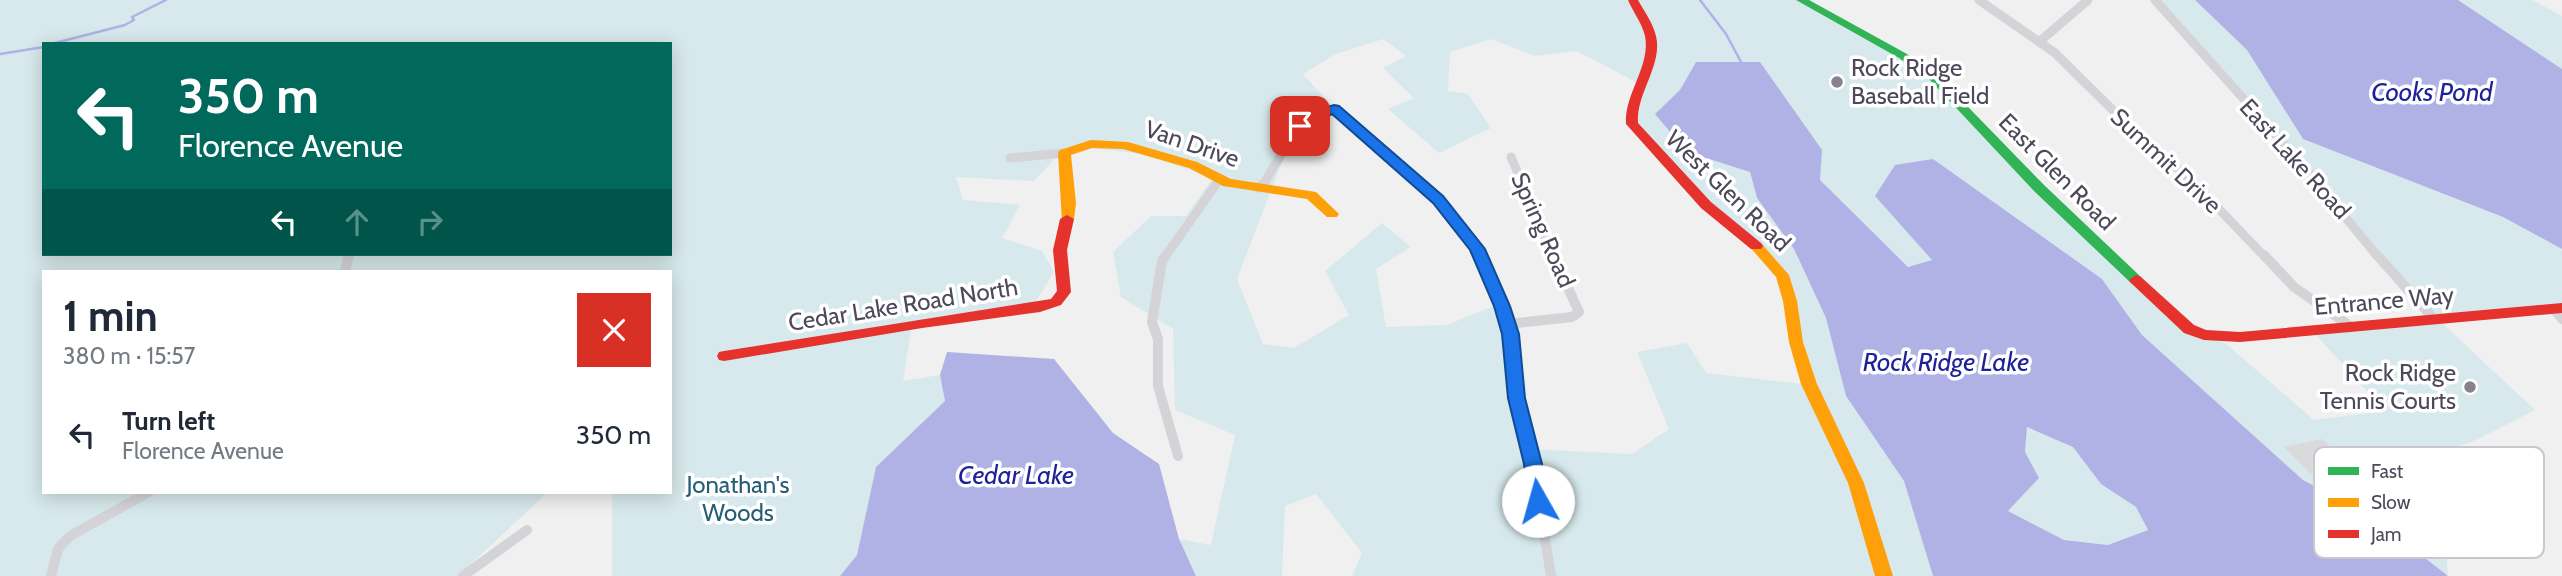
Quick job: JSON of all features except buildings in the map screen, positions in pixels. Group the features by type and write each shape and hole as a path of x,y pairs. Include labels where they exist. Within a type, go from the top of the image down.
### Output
{"street":[{"name":"West Glen Road","path":"1633,0 1651,38 1646,72 1630,112 1632,124 1706,205 1753,243 1782,275 1790,301 1796,342 1809,384 1856,483 1884,576"},
{"name":"East Glen Road","path":"1801,0 1834,21 1916,62 2039,188 2162,306 2189,329 2209,336"},
{"name":"Summit Drive","path":"1979,0 2055,53 2124,122 2193,182 2294,287 2350,326"},
{"path":"2039,42 2088,0"},
{"name":"East Lake Road","path":"2155,0 2318,182 2392,274 2433,318"},
{"path":"1258,188 1265,182 1300,126 1316,115 1334,109 1438,200 1459,224 1477,249 1507,324 1517,398 1533,464 1551,576"},
{"name":"Van Drive","path":"1064,153 1091,144 1125,145 1193,165 1219,180 1311,195 1332,214"},
{"path":"1010,158 1064,153"},
{"name":"Cedar Lake Road North","path":"724,356 909,325 1040,307 1056,302 1062,295 1060,250 1066,234 1069,203 1064,153"},
{"name":"Spring Road","path":"1507,324 1572,317 1579,308 1537,223 1511,157"},
{"path":"1178,456 1158,386 1158,339 1152,322 1162,261 1219,180"},
{"name":"Entrance Way","path":"2209,336 2240,337 2433,318 2559,312"},
{"path":"51,576 58,549 70,536 145,494"},
{"path":"463,576 527,530"}],"green space":[{"name":"Jonathan's Woods","path":"0,0 1803,0 1918,62 2191,332 2225,343 2314,420 2386,411 2314,333 2439,321 2287,144 2158,0 2195,0 2247,50 2303,139 2503,217 2562,249 2562,311 2442,323 2535,410 2472,442 2455,447 2314,447 2314,486 2303,480 2142,335 2102,279 1932,261 1908,267 1696,62 1680,90 1687,152 1750,172 1757,198 1794,249 1826,318 1846,396 1904,481 1933,576 1352,576 1362,553 1316,494 1285,506 1282,576 1196,576 1179,539 1211,545 1235,435 1175,410 1173,329 1121,297 1113,252 1151,216 1186,216 1213,178 1143,154 1074,146 1065,148 1034,181 956,177 963,200 1020,205 1002,238 1042,251 1054,272 1035,303 912,325 903,381 940,375 945,401 876,467 857,555 840,576 612,576 612,494 672,494 672,270 42,270 42,494 546,494 458,576 0,576","holes":["1383,39 1406,56 1383,68 1414,98 1388,109 1439,153 1491,128 1468,94 1448,91 1450,52 1491,39 1535,56 1577,51 1645,87 1635,127 1776,264 1818,386 1706,373 1687,343 1637,352 1669,429 1632,454 1527,449 1501,303 1447,325 1386,327 1376,269 1411,247 1382,223 1325,271 1349,315 1294,348 1263,344 1237,279 1290,141 1332,106 1303,74 1336,54"]},
{"path":"2458,0 2532,0 2562,16 2562,69"},
{"path":"2027,427 2073,446 2101,484 2136,507 2148,530 2108,545 2064,540 2008,511 2039,478 2025,452"},
{"path":"2425,558 2447,558 2448,576"}],"water":[{"name":"Cooks Pond","path":"2195,0 2458,0 2562,69 2562,249 2503,217 2303,139 2247,50"},
{"name":"Rock Ridge Lake","path":"1696,62 1760,62 1822,150 1820,180 1908,267 1932,260 1875,196 1895,165 1933,159 2102,279 2142,335 2303,480 2314,486 2314,558 2425,558 2448,576 1933,576 1904,481 1846,396 1826,318 1794,249 1757,198 1750,172 1687,152 1655,114 1680,90","holes":["2027,427 2073,447 2101,484 2136,507 2148,530 2108,545 2064,540 2008,511 2039,478 2025,452"]},
{"name":"Cedar Lake","path":"947,352 1054,359 1113,433 1159,464 1179,539 1196,576 840,576 857,555 876,467 945,401 940,375"}],"waterway":[{"path":"59,42 125,25 134,20 132,17 166,0"},
{"path":"1700,0 1726,34 1741,62"},
{"path":"0,54 42,47"}],"traffic: fast":[{"path":"1801,0 1903,56 1934,78 2039,188 2136,280"}],"traffic: slow":[{"path":"1067,219 1069,203 1064,153 1091,144 1124,145 1193,165 1228,183 1311,195 1332,214"},
{"path":"1756,246 1782,275 1790,301 1796,342 1809,384 1856,483 1884,576"}],"traffic: jam":[{"path":"1633,0 1651,40 1648,62 1633,103 1632,124 1706,205 1756,246"},
{"path":"724,356 922,323 1040,307 1056,302 1064,292 1060,250 1067,219"},
{"path":"2136,280 2189,329 2204,335 2240,337 2562,308"}],"place":[{"name":"Rock Ridge Baseball Field","path":"1837,82"},
{"name":"Rock Ridge Tennis Courts","path":"2470,387"}],"route":[{"path":"1300,126 1316,115 1334,109 1365,139 1438,200 1477,249 1511,334 1517,398 1533,464 1538,501"}]}
